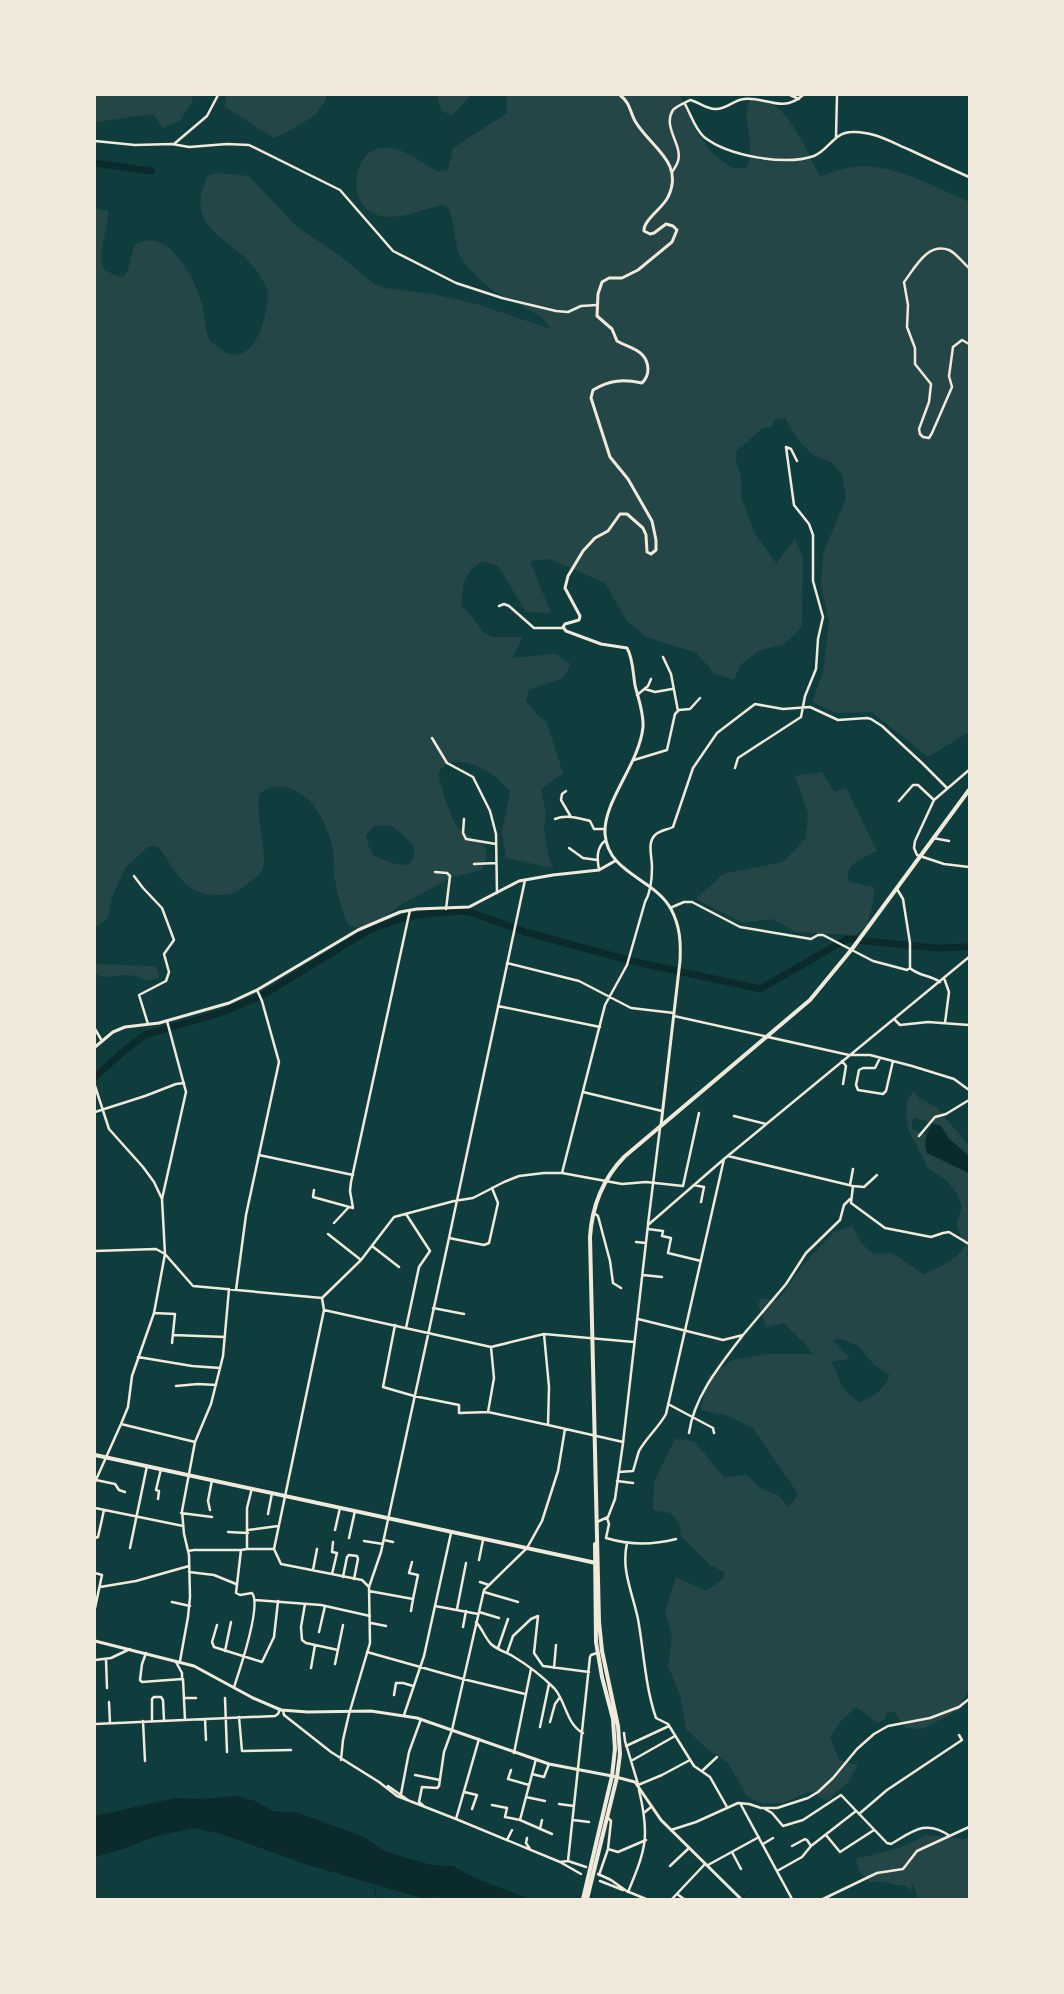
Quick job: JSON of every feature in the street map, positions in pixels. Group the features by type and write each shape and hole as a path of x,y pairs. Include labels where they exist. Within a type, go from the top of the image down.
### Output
{"main road":[{"path":"620,95 628,102 634,120 656,145 669,163 672,172 672,189 668,199 644,227 644,231 650,234 654,233 666,224 677,230 675,237 638,270 622,278 608,278 602,282 598,294 597,316 612,329 617,342 643,354 647,362 648,372 646,380 642,383 612,381 593,390 591,398 610,457 628,479 652,521 656,550 651,554 647,552 646,535 643,528 627,514 620,514 608,530 595,538 583,552 568,576 565,588 580,616 579,620 565,624 563,628 566,631 601,644 627,648 638,695 643,725 641,741 634,760 609,810 605,829 606,840 615,861 650,887 670,908 680,933 681,947 661,1126"},
{"path":"587,1899 590,1879 620,1754 618,1726 599,1652 596,1563 590,1237 593,1213 604,1181 624,1157 810,1000 852,949 969,790"},
{"path":"95,1047 120,1028 135,1024 167,1021 216,1008 257,990 358,930 410,910 474,906 525,880 599,870 615,861"},
{"path":"95,1455 596,1563"},
{"path":"95,1641 194,1666 262,1703 282,1710 302,1712 371,1711 404,1715 421,1719 548,1764 633,1780 651,1807 671,1830 742,1899"},
{"path":"583,1899 608,1818 615,1777"}],"street":[{"path":"172,144 207,116 218,95"},
{"path":"790,95 799,100"},
{"path":"672,172 678,162 679,153 672,132 672,113 678,106 690,100 716,110 742,99 776,104 799,100 803,95"},
{"path":"836,137 837,95"},
{"path":"685,104 696,127 703,136 738,154 786,159 806,158 819,154 836,137 850,132 873,134 969,177"},
{"path":"95,141 127,144 172,144 189,147 227,144 250,145 340,190 393,251 456,283 502,298 556,311 568,312 581,306 597,306"},
{"path":"969,268 950,250 936,248 922,258 904,282 908,305 907,328 915,348 915,364 931,384 929,402 919,429 923,437 929,438 932,433 952,387 950,371 953,347 962,340 969,344"},
{"path":"735,768 738,758 801,716 805,696 816,669 818,639 824,617 813,581 813,535 809,524 794,505 786,448 790,450 797,461"},
{"path":"499,606 504,604 509,606 534,628 563,628"},
{"path":"634,760 667,750 673,722 678,711 671,674 663,657"},
{"path":"638,695 651,680"},
{"path":"645,689 655,692 673,689"},
{"path":"678,711 689,710 700,698"},
{"path":"562,1173 600,1027 610,996 629,958 645,902 650,894 652,863 650,848 652,838 657,833 673,827 691,772 717,733 755,704 783,708 810,707 838,720 867,718 873,720 947,788"},
{"path":"432,738 447,763 473,777 490,811 496,834 497,893"},
{"path":"969,770 934,800 915,841 916,853 920,857 944,864 969,867"},
{"path":"899,801 912,785 918,785 934,800"},
{"path":"566,791 562,794 561,800 571,817"},
{"path":"555,819 571,817 590,821 596,830 605,829"},
{"path":"464,819 463,833 466,838 496,844"},
{"path":"933,838 949,842"},
{"path":"599,870 597,860 599,848 603,841 606,840"},
{"path":"569,848 583,858 597,860"},
{"path":"474,864 496,863"},
{"path":"435,872 447,873 450,876 446,909"},
{"path":"134,876 162,908 174,940 173,944 164,954 169,972 167,980 140,995 148,1024"},
{"path":"341,1760 343,1740 350,1711 371,1639 369,1589 384,1540 525,880"},
{"path":"897,889 903,899 910,944 910,968 915,973 932,977 940,982"},
{"path":"670,908 684,902 692,902 740,927 811,939 818,935 823,936 872,960 907,970 910,968"},
{"path":"314,1190 313,1197 353,1208 350,1191 353,1175 410,910"},
{"path":"648,1225 724,1159 969,957"},
{"path":"507,963 567,976 631,1008 674,1014 849,1055 870,1055 954,1079 969,1090"},
{"path":"944,978 949,992 945,1023"},
{"path":"236,1290 246,1215 279,1062 262,1001 257,990"},
{"path":"498,1006 600,1027"},
{"path":"894,1019 900,1025 945,1023 969,1025"},
{"path":"125,1492 119,1490 114,1484 95,1481 128,1408 131,1382 138,1357 143,1341 151,1326 165,1254 162,1199 185,1095 184,1083 167,1021"},
{"path":"96,1029 102,1041"},
{"path":"880,1058 875,1068 859,1070 856,1085 858,1090 883,1094 886,1092 893,1061"},
{"path":"842,1061 846,1066 843,1084"},
{"path":"95,1112 176,1084 184,1083"},
{"path":"95,1086 109,1130 143,1167 154,1182 162,1199"},
{"path":"583,1092 663,1112"},
{"path":"919,1136 935,1117 946,1114 969,1100"},
{"path":"683,1186 699,1113"},
{"path":"734,1116 767,1124"},
{"path":"596,1522 607,1518 614,1504 618,1481 652,1184 661,1126"},
{"path":"259,1155 353,1175"},
{"path":"728,1156 864,1187 877,1175"},
{"path":"619,1472 634,1471 640,1450 652,1432 661,1423 668,1404 724,1159"},
{"path":"853,1169 850,1199 853,1205 885,1228 931,1237 949,1232 969,1244"},
{"path":"95,1250 154,1248 165,1254 192,1285 322,1298 361,1260 394,1217 456,1200 466,1200 504,1182 525,1175 562,1173 622,1184 704,1187 701,1202"},
{"path":"449,1238 484,1245 489,1243 498,1203 492,1188"},
{"path":"690,1433 692,1416 700,1398 717,1371 743,1335 786,1284 806,1253 840,1220 844,1205 850,1199"},
{"path":"334,1223 348,1208"},
{"path":"593,1213 598,1216 613,1283 621,1288"},
{"path":"406,1214 430,1251 419,1267 406,1328"},
{"path":"648,1229 663,1231 662,1236 671,1238 668,1253 701,1261"},
{"path":"328,1234 361,1260"},
{"path":"636,1242 646,1243"},
{"path":"372,1246 400,1267"},
{"path":"642,1275 662,1277"},
{"path":"185,1720 182,1673 178,1661 190,1606 188,1551 181,1513 195,1442 211,1404 220,1368 229,1289"},
{"path":"322,1298 324,1310 274,1549 281,1564 365,1581 369,1589"},
{"path":"433,1308 464,1314"},
{"path":"324,1310 491,1347 544,1334 634,1342"},
{"path":"154,1312 176,1314 172,1343"},
{"path":"638,1318 723,1340 743,1335"},
{"path":"395,1325 383,1387 414,1396 460,1405 459,1413 488,1412 623,1442"},
{"path":"544,1334 548,1388 548,1425"},
{"path":"174,1335 224,1337"},
{"path":"488,1412 494,1378 491,1347"},
{"path":"138,1357 192,1366 220,1368"},
{"path":"176,1386 216,1385"},
{"path":"668,1404 713,1428 714,1433"},
{"path":"121,1424 195,1442"},
{"path":"425,1807 419,1802 422,1787 437,1788 440,1780 444,1752 452,1730 484,1592 527,1548 546,1510 558,1471 565,1429"},
{"path":"130,1548 147,1466"},
{"path":"158,1499 159,1491 156,1490 161,1470"},
{"path":"210,1510 208,1501 212,1480"},
{"path":"618,1481 633,1484"},
{"path":"247,1549 247,1508 252,1488"},
{"path":"268,1514 272,1494"},
{"path":"95,1508 183,1526"},
{"path":"335,1530 340,1508"},
{"path":"95,1538 98,1537 104,1510"},
{"path":"349,1538 355,1511"},
{"path":"181,1513 212,1517"},
{"path":"607,1518 609,1524 606,1538 627,1543 659,1542 676,1539"},
{"path":"228,1532 278,1526"},
{"path":"404,1715 420,1667 450,1533"},
{"path":"384,1540 393,1542"},
{"path":"479,1560 483,1540"},
{"path":"364,1541 383,1544"},
{"path":"332,1574 337,1553 332,1552 333,1542"},
{"path":"627,1543 624,1556 625,1570 630,1581 638,1619 650,1700 656,1718 669,1726 690,1760 712,1780 727,1808"},
{"path":"188,1551 274,1549"},
{"path":"313,1570 317,1549"},
{"path":"234,1687 251,1631 255,1600 252,1593 240,1595 236,1593 241,1550"},
{"path":"343,1576 347,1558 349,1555 356,1556 358,1559 354,1579"},
{"path":"411,1611 418,1575 409,1573 412,1562"},
{"path":"456,1609 466,1563"},
{"path":"100,1587 136,1581 189,1566"},
{"path":"189,1572 214,1575 236,1584"},
{"path":"95,1573 102,1575 95,1606"},
{"path":"480,1582 489,1585"},
{"path":"369,1589 413,1599"},
{"path":"484,1592 518,1602"},
{"path":"255,1600 325,1606 370,1616"},
{"path":"217,1625 212,1646 244,1658 262,1662 274,1637 278,1601"},
{"path":"172,1602 190,1606"},
{"path":"305,1604 301,1627 302,1640 338,1650"},
{"path":"319,1632 325,1606"},
{"path":"435,1606 500,1618"},
{"path":"463,1627 466,1611"},
{"path":"507,1652 513,1636 531,1619 538,1616 534,1653 543,1666 589,1672"},
{"path":"498,1648 508,1619"},
{"path":"476,1621 491,1644 507,1652 549,1684 560,1697 568,1716 576,1728 583,1733"},
{"path":"225,1651 231,1622"},
{"path":"370,1623 386,1626"},
{"path":"335,1664 343,1625"},
{"path":"311,1668 316,1645"},
{"path":"554,1668 556,1645"},
{"path":"95,1660 106,1659 130,1649"},
{"path":"367,1652 463,1679 526,1694"},
{"path":"568,1861 591,1655 599,1652"},
{"path":"146,1653 142,1664 142,1682 178,1680 182,1678"},
{"path":"106,1659 108,1688"},
{"path":"514,1753 531,1669"},
{"path":"394,1695 396,1683 413,1686"},
{"path":"540,1727 549,1684"},
{"path":"152,1721 152,1699 154,1697 161,1697 163,1700 164,1720"},
{"path":"550,1722 555,1704 560,1697"},
{"path":"184,1698 196,1698"},
{"path":"225,1698 227,1752"},
{"path":"671,1830 696,1822 740,1803 764,1808 787,1806 818,1792 864,1742 882,1728 930,1718 959,1707 969,1699"},
{"path":"109,1702 110,1723"},
{"path":"95,1724 275,1716 282,1710 285,1717 341,1760 401,1794 408,1802"},
{"path":"239,1717 240,1749 242,1752 291,1750"},
{"path":"205,1719 206,1740"},
{"path":"401,1794 409,1752 421,1719"},
{"path":"142,1721 145,1761"},
{"path":"626,1746 669,1726"},
{"path":"624,1733 645,1812 646,1840 639,1866 628,1892"},
{"path":"859,1814 887,1790 962,1740 959,1735"},
{"path":"631,1761 676,1736"},
{"path":"456,1819 479,1739"},
{"path":"702,1771 717,1757"},
{"path":"520,1820 536,1759"},
{"path":"638,1785 690,1760"},
{"path":"532,1774 544,1777 548,1764"},
{"path":"511,1770 508,1779 529,1785"},
{"path":"415,1775 440,1780"},
{"path":"385,1786 408,1802 456,1819 560,1862 581,1874"},
{"path":"464,1792 476,1795 472,1809"},
{"path":"764,1808 772,1813 783,1826 803,1820 841,1795 889,1844 905,1834 921,1828 941,1829 950,1836"},
{"path":"526,1797 545,1801"},
{"path":"740,1803 792,1899"},
{"path":"560,1804 574,1806"},
{"path":"492,1805 507,1808 505,1816 520,1820 552,1834"},
{"path":"645,1812 651,1807"},
{"path":"777,1871 802,1857 811,1846 856,1811"},
{"path":"608,1818 611,1821 608,1849 599,1875 611,1880 628,1892"},
{"path":"540,1829 542,1820"},
{"path":"573,1820 588,1822"},
{"path":"822,1899 877,1872 903,1869 916,1851 969,1828"},
{"path":"507,1840 512,1830"},
{"path":"826,1835 840,1852 874,1830"},
{"path":"672,1899 706,1864 759,1837"},
{"path":"527,1838 526,1843 530,1850"},
{"path":"763,1844 773,1838"},
{"path":"792,1846 804,1839 808,1840 811,1846"},
{"path":"608,1849 618,1852 646,1840"},
{"path":"670,1866 689,1848"},
{"path":"732,1852 741,1869"},
{"path":"560,1862 568,1861 586,1867"},
{"path":"600,1881 646,1899"},
{"path":"677,1894 684,1899"}],"shaded area":[{"path":"95,95 191,95 193,100 180,121 163,128 153,114 95,122"},
{"path":"226,95 327,95 320,109 306,121 274,138 225,107"},
{"path":"437,95 471,95 452,115 441,111"},
{"path":"507,95 680,95 699,135 714,155 734,169 747,167 750,158 747,106 750,99 763,100 775,106 785,115 801,139 820,176 854,167 884,169 913,177 969,202 969,732 928,757 872,712 837,713 812,702 823,672 829,621 821,586 823,554 846,498 842,475 831,462 813,455 797,439 785,418 773,420 773,427 763,428 736,451 735,457 741,476 741,496 754,532 776,563 795,539 803,557 802,627 783,645 760,650 740,665 734,680 715,674 697,653 646,637 627,621 605,583 550,559 530,561 551,613 526,612 498,566 482,561 467,575 461,605 482,631 492,637 523,637 512,658 556,654 571,664 563,678 529,690 526,700 539,717 546,721 563,773 541,789 546,814 544,829 548,854 553,868 506,858 502,833 510,791 482,768 469,763 454,762 445,766 438,773 446,801 457,826 485,848 487,854 486,861 481,870 453,877 400,905 371,928 349,926 346,920 335,881 331,842 320,814 308,799 300,793 288,787 279,786 271,787 260,793 259,811 264,863 260,873 252,881 236,892 228,894 205,894 196,891 182,880 158,847 149,846 125,868 112,898 108,918 95,927 95,208 108,211 101,256 104,270 123,277 128,270 134,245 142,242 156,241 172,250 191,276 202,303 210,340 225,352 236,355 245,352 258,335 266,310 267,289 251,263 215,233 206,222 201,210 201,195 208,176 216,173 249,176 296,226 340,256 374,284 385,288 432,294 476,304 551,329 546,322 533,312 494,291 466,265 459,252 448,208 442,205 397,217 381,216 369,211 361,202 357,191 356,180 359,168 364,158 372,151 390,148 404,152 437,172 448,170 453,148 507,113","holes":["389,825 408,839 413,847 415,852 411,862 407,865 397,864 374,856 369,847 366,836 374,826"]},
{"path":"822,772 834,792 846,788 877,851 852,865 848,874 849,880 853,883 874,887 867,926 855,935 795,932 783,924 770,919 743,923 696,899 723,874 783,862 806,838 808,813 795,776"},
{"path":"95,964 155,966 160,976 149,980 129,975 105,977 95,974"},
{"path":"914,1090 919,1098 936,1107 969,1145 969,1156 949,1139 941,1126 916,1118 912,1121 912,1129 927,1135 925,1144 927,1153 969,1173 969,1242 967,1254 969,1262 969,1688 959,1710 922,1729 906,1728 894,1712 888,1712 885,1719 878,1723 856,1707 841,1721 830,1737 839,1760 858,1765 848,1782 827,1801 811,1791 783,1803 763,1804 747,1796 728,1763 707,1749 686,1729 680,1695 668,1666 672,1637 665,1612 676,1577 706,1591 723,1579 724,1572 710,1565 681,1536 679,1523 671,1513 653,1510 654,1482 675,1439 694,1441 725,1478 746,1474 762,1489 778,1495 789,1507 798,1494 753,1428 729,1416 701,1410 708,1376 733,1360 769,1354 813,1354 784,1323 766,1327 758,1304 761,1299 778,1300 804,1264 834,1232 852,1226 862,1244 874,1254 892,1253 923,1274 952,1260 965,1246 956,1224 962,1207 958,1195 946,1180 928,1168 908,1129 906,1118 907,1101","holes":["841,1339 858,1346 874,1365 890,1375 878,1392 859,1402 851,1396 839,1381 836,1370 830,1362 848,1359 849,1357 832,1340"]},
{"path":"933,1124 941,1126 949,1139 969,1156 969,1173 927,1153 926,1138"},
{"path":"237,1796 255,1801 273,1811 299,1813 364,1837 386,1852 432,1865 453,1866 477,1879 530,1899 445,1899 435,1896 425,1899 305,1864 224,1835 195,1828 157,1836 95,1857 95,1816 175,1798 201,1799"},
{"path":"927,1835 965,1839 969,1837 969,1899 918,1899 913,1883 911,1891 905,1885 879,1881 870,1882 859,1871 856,1859 899,1848"}],"waterway":[{"path":"95,163 151,171"},
{"path":"95,1077 145,1035 223,1012 263,995 369,930 406,917 434,913 470,912 525,932 632,961 760,989 847,939 935,948 969,947"},
{"path":"374,1885 377,1899"},
{"path":"742,1898 750,1889"}]}
